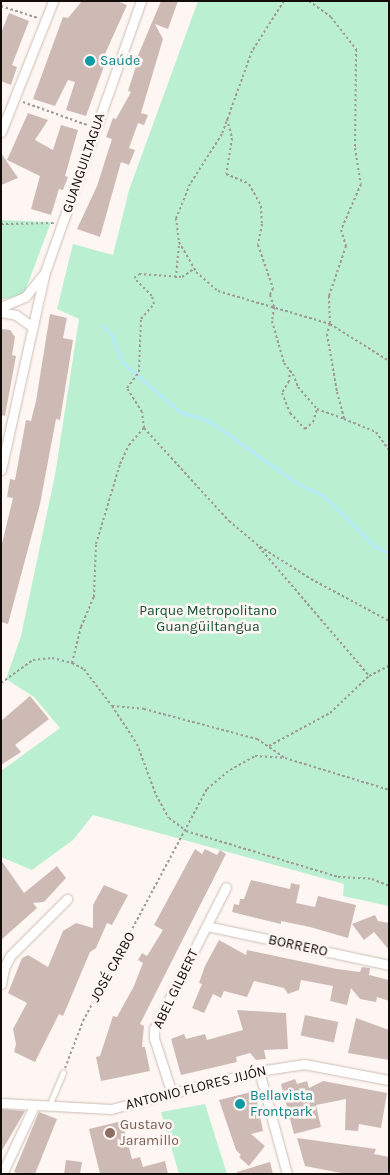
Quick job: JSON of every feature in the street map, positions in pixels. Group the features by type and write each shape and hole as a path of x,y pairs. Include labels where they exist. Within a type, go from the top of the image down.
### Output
{"street":[{"path":"1,132 53,1"},
{"name":"GUANGUILTAGUA","path":"1,470 31,326 45,272 141,1"},
{"path":"1,307 25,297 45,272"},
{"path":"1,312 16,315 31,326"},
{"name":"ABEL GILBERT","path":"172,1094 154,1038 154,1029 226,887"},
{"path":"1,984 4,968 10,956 67,899"},
{"name":"BORRERO","path":"207,926 389,965"},
{"name":"ANTONIO FLORES JIJÓN","path":"1,1103 111,1110 259,1071 309,1064 389,1080"},
{"path":"259,1071 287,1174"},
{"path":"2,1174 34,1106"}],"lane":[{"path":"48,1107 63,1073"}],"path":[{"path":"176,278 179,242 176,218 190,184 222,134 252,51 284,1"},
{"path":"309,1 331,17 356,49 355,148 361,184 341,230 346,246 329,296 330,324 327,334 344,419"},
{"path":"1,6 36,18"},
{"path":"18,101 92,127"},
{"path":"228,119 232,138 226,174 249,184 261,206 258,245 273,288 270,296 274,307 272,321 284,363 290,370 298,387 317,409 376,432 389,450"},
{"path":"1,224 58,223"},
{"path":"179,242 194,269 218,291 330,324 389,361"},
{"path":"194,269 176,278 139,274 134,278 152,296 154,304 141,319 139,372 127,388 142,412 144,428 229,521 256,544 311,579 389,621"},
{"path":"290,370 289,381 282,393 290,413 305,429 313,422 317,409"},
{"path":"72,663 81,627 94,597 96,544 120,464 129,445 144,428"},
{"path":"256,544 369,676"},
{"path":"1,683 32,660 52,658 72,663 84,669 112,706 137,744 156,795 169,818 186,831 338,877 372,879 389,886"},
{"path":"269,747 330,713 369,676 389,666"},
{"path":"112,706 144,709 258,739 285,758 389,790"},
{"name":"JOSÉ CARBO","path":"63,1073 83,1021 207,789 230,770 255,756 285,758"}],"green space":[{"name":"Parque Metropolitano Guangüiltangua","path":"198,1 389,1 389,906 343,896 344,884 93,815 73,840 32,870 1,857 1,771 60,728 34,697 6,679 21,636 55,475 79,319 57,309 73,244 113,255 129,190"},
{"path":"1,220 51,222 24,294 1,300"},
{"path":"205,1104 227,1174 179,1174 161,1112"}],"building":[{"path":"82,1 117,1 127,5 105,54 108,55 86,116 66,110 75,82 68,80 55,106 33,99 63,17 68,18"},
{"path":"161,1 178,1 168,29 155,24 163,39 141,113 148,115 144,125 138,123 129,148 135,150 129,165 121,162 100,237 77,229 97,186 112,139 106,137 113,118 116,119 131,92 128,91 136,66 134,65"},
{"path":"9,13 29,21 12,65 17,67 11,85 1,81 1,33"},
{"path":"28,113 48,120 35,140 53,150 61,125 78,130 65,176 68,177 63,190 59,189 51,215 31,209 40,176 7,160"},
{"path":"1,153 18,178 1,185"},
{"path":"50,314 67,318 63,338 73,340 60,420 56,419 40,504 8,624 1,622 1,548 13,498 7,497 10,479 15,480 26,420 31,421 36,401"},
{"path":"1,329 10,330 15,337 12,355 16,356 5,416 1,415"},
{"path":"30,696 49,719 15,745 21,752 1,765 1,721"},
{"path":"195,849 202,854 205,849 217,855 220,850 226,854 140,1024 144,1026 142,1047 145,1047 150,1071 101,1081 96,1057 100,1056 113,1016 117,1017 134,986 143,963 138,960 142,953 147,956 163,930 154,925"},
{"path":"1,860 24,893 57,866 66,878 44,902 33,903 37,908 1,940"},
{"path":"251,880 290,889 291,883 300,885 296,903 315,907 318,896 356,905 348,938 310,927 281,921 281,924 232,912 234,904 239,905 240,899 244,899"},
{"path":"104,885 128,895 112,925 107,923 96,948 90,952 63,1016 59,1014 35,1062 14,1052 16,1044 13,1029 27,1003 8,993 22,958 28,955 48,967 63,931 76,923 93,928 93,905"},
{"path":"375,915 378,921 389,923 389,950 374,932 364,940 352,924"},
{"path":"219,940 246,955 247,950 337,969 360,972 362,967 370,968 369,975 389,980 389,1001 377,997 376,1002 360,999 351,988 347,1005 330,1001 333,986 301,980 299,990 288,994 284,988 254,981 247,997 224,991 221,998 213,994 204,1013 192,1008 202,984 199,983 205,966"},
{"path":"237,1010 286,1013 288,1049 264,1050 266,1059 256,1060 250,1053 236,1057 237,1062 181,1075 171,1039 184,1034 186,1039 205,1034 207,1040 243,1030"},
{"path":"305,1015 338,1022 334,1043 301,1036"},
{"path":"356,1018 389,1030 389,1060 348,1053"},
{"path":"295,1079 297,1084 307,1081 309,1088 323,1081 387,1093 381,1128 359,1124 358,1131 345,1130 346,1099 316,1105 321,1127 294,1134 281,1084"},
{"path":"255,1091 263,1131 251,1134 265,1146 249,1166 239,1157 241,1155 236,1150 219,1100"},
{"path":"1,1109 25,1111 1,1152"},
{"path":"39,1112 57,1119 35,1174 14,1172"},
{"path":"122,1121 132,1159 140,1157 143,1167 165,1161 168,1174 100,1174 89,1129"},
{"path":"297,1138 376,1149 374,1154 389,1157 389,1174 346,1174 305,1166"},
{"path":"66,1160 82,1162 80,1174 64,1174"},
{"path":"270,1162 273,1174 237,1174 237,1172"}],"waterway":[{"path":"102,325 111,334 123,363 180,412 209,421 297,483 324,496 375,547 389,553"}],"place":[{"name":"Saúde","path":"90,61"},
{"name":"Bellavista Frontpark","path":"240,1104"},
{"name":"Gustavo Jaramillo","path":"110,1133"}]}
